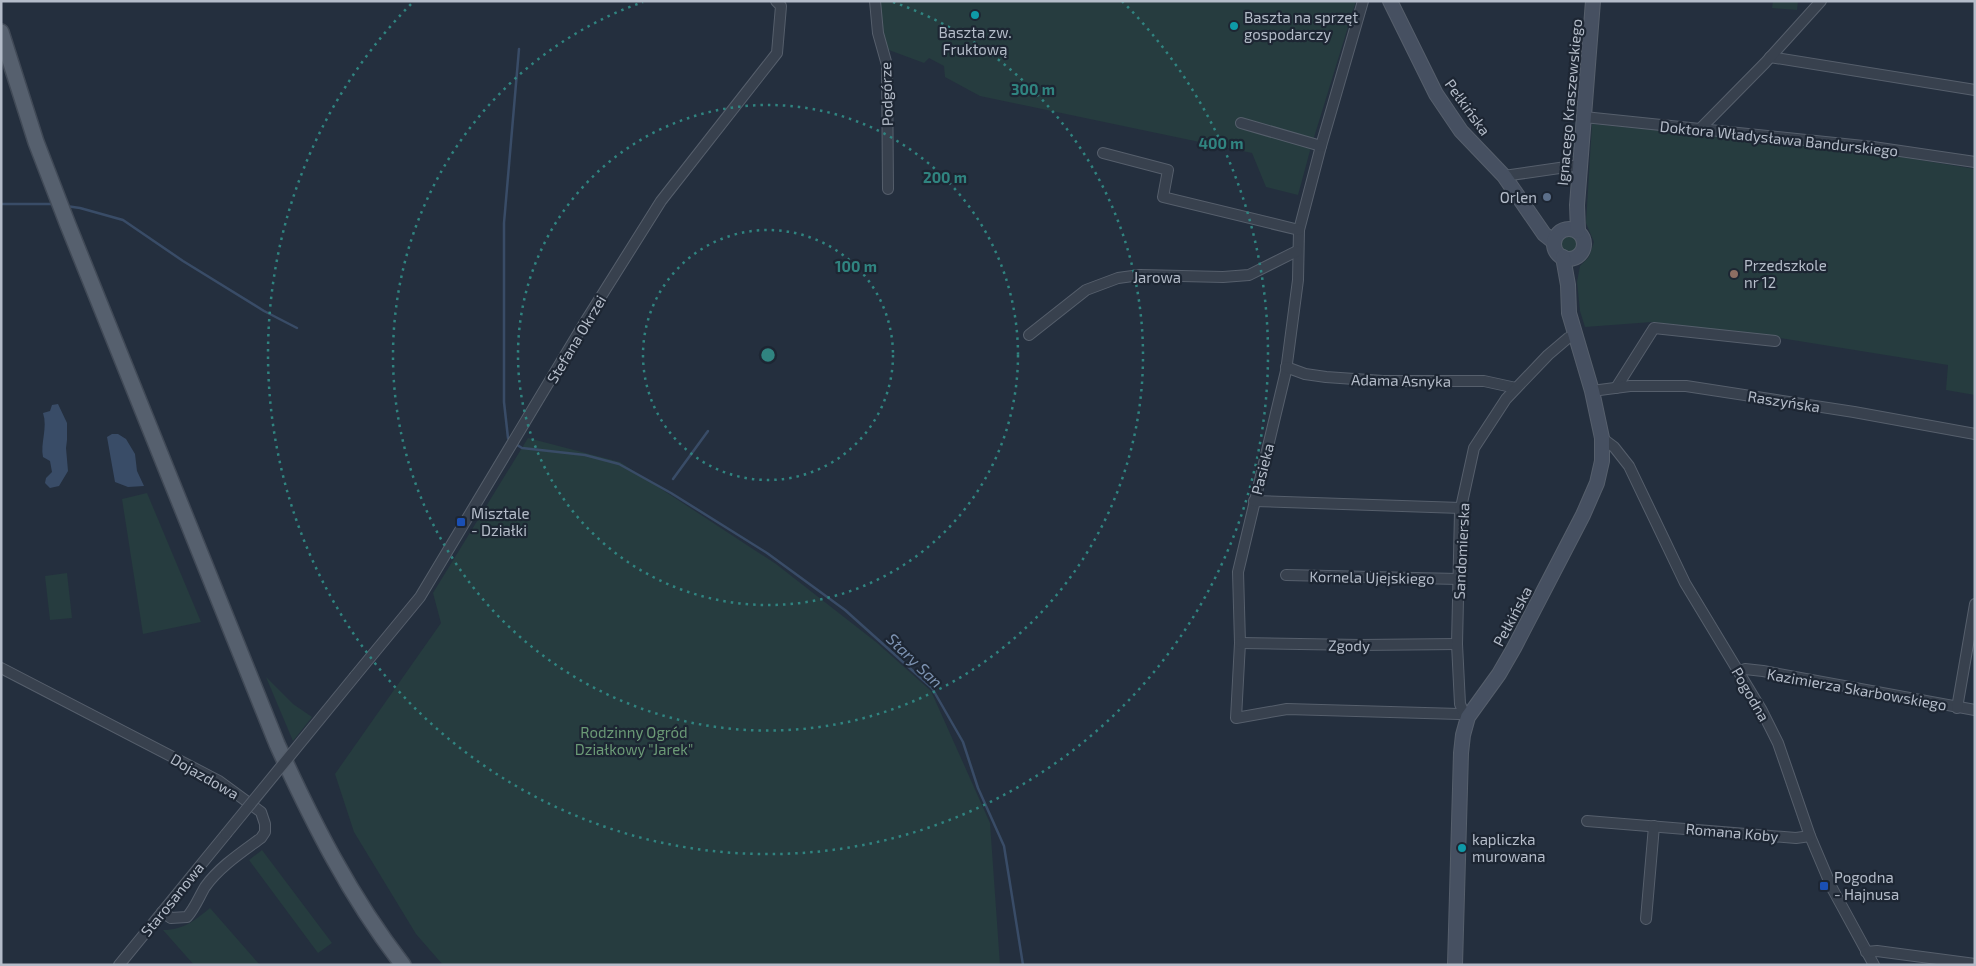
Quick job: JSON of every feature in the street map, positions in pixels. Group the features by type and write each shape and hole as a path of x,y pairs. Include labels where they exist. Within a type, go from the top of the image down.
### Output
{"main road":[{"path":"1,32 33,133 68,225 246,668 298,791 344,877 403,965"}],"street":[{"name":"Stefana Okrzei","path":"355,676 420,597 661,201 777,53 781,6 776,1"},
{"name":"Podgórze","path":"875,1 878,33 887,64 888,189"},
{"name":"Pasieka","path":"1364,1 1321,146 1299,230 1297,251 1298,280 1286,367 1238,572 1240,643 1236,718 1287,709 1466,714"},
{"name":"Pełkińska","path":"1390,1 1436,94 1461,131 1504,176 1544,234 1565,234"},
{"name":"Ignacego Kraszewskiego","path":"1565,234 1576,205 1593,1"},
{"path":"1700,129 1821,1"},
{"path":"1770,57 1975,90"},
{"name":"Doktora Władysława Bandurskiego","path":"1584,117 1873,147 1975,162"},
{"path":"1241,123 1321,146"},
{"path":"1103,153 1168,170 1163,197 1299,230"},
{"path":"1504,176 1580,165"},
{"path":"1565,234 1583,236 1584,245 1581,253 1569,258 1556,251 1565,234"},
{"name":"Jarowa","path":"1028,335 1086,290 1118,278 1140,275 1223,277 1249,275 1297,251"},
{"name":"Pełkińska","path":"1455,965 1461,753 1466,714 1511,653 1583,515 1597,483 1602,461 1602,438 1592,391 1570,313 1569,258"},
{"path":"1616,388 1654,328 1775,341"},
{"name":"Sandomierska","path":"1466,714 1460,704 1457,644 1458,578 1461,508 1474,448 1506,399 1516,388 1548,355 1568,338 1576,336"},
{"name":"Adama Asnyka","path":"1286,367 1305,374 1326,377 1384,381 1484,382 1516,388"},
{"name":"Raszyńska","path":"1592,391 1630,386 1686,386 1975,434"},
{"name":"Pogodna","path":"1602,438 1614,447 1629,466 1685,583 1761,709 1778,743 1810,836 1832,888 1874,965"},
{"path":"1254,501 1461,508"},
{"name":"Kornela Ujejskiego","path":"1286,575 1458,578"},
{"path":"1957,708 1975,604"},
{"name":"Zgody","path":"1240,643 1457,644"},
{"name":"Dojazdowa","path":"1,668 218,780 261,812 265,824 265,832 261,838 220,870 206,887 194,909 187,917 171,918 162,912"},
{"name":"Kazimierza Skarbowskiego","path":"1739,672 1745,669 1975,710"},
{"name":"Starosanowa","path":"119,965 355,676"},
{"name":"Romana Koby","path":"1587,821 1796,838 1810,836"},
{"path":"1646,919 1654,826"},
{"path":"1866,952 1876,951 1975,964"}],"green space":[{"path":"872,1 1356,1 1298,195 1266,187 1252,153 980,96 945,77 944,66 929,58 924,63 878,46"},
{"path":"1773,1 1798,1 1797,10 1772,8"},
{"path":"1592,124 1865,151 1975,169 1975,395 1946,390 1948,365 1780,338 1652,322 1585,327 1580,311 1577,282 1580,266 1589,257 1594,242 1586,223"},
{"path":"1569,236 1575,238 1577,244 1575,250 1569,252 1563,250 1561,244 1563,238"},
{"name":"Rodzinny Ogród Działkowy \"Jarek\"","path":"528,438 620,462 776,564 876,642 931,691 990,823 1000,965 443,965 416,934 354,832 335,774 441,623 433,593"},
{"path":"147,493 201,622 143,634 122,499"},
{"path":"67,573 72,618 50,620 45,576"},
{"path":"266,677 293,704 312,717 293,741"},
{"path":"262,850 332,943 318,953 249,860"},
{"path":"210,908 260,965 194,965 163,930 183,926"}],"water":[{"path":"58,404 67,423 66,448 68,471 59,486 50,488 45,483 46,478 52,472 50,461 43,457 42,452 45,424 43,413 50,411 52,405"},
{"path":"112,434 118,434 126,439 135,454 137,471 144,486 128,487 115,482 107,437"}],"waterway":[{"path":"510,440 508,438 504,402 504,223 519,49"},
{"path":"1,204 54,204"},
{"path":"66,206 123,220 183,261 264,311 297,328"},
{"path":"673,479 708,431"},
{"name":"Stary San","path":"514,443 522,448 585,455 619,464 671,493 767,553 845,610 932,688 963,742 978,788 1004,846 1023,965"}],"place":[{"name":"Baszta zw. Fruktową","path":"975,15"},
{"name":"Baszta na sprzęt gospodarczy","path":"1234,26"},
{"name":"Orlen","path":"1547,197"},
{"name":"Przedszkole nr 12","path":"1734,274"},
{"name":"Misztale - Działki","path":"461,522"},
{"name":"kapliczka murowana","path":"1462,848"},
{"name":"Pogodna - Hajnusa","path":"1824,886"}]}
